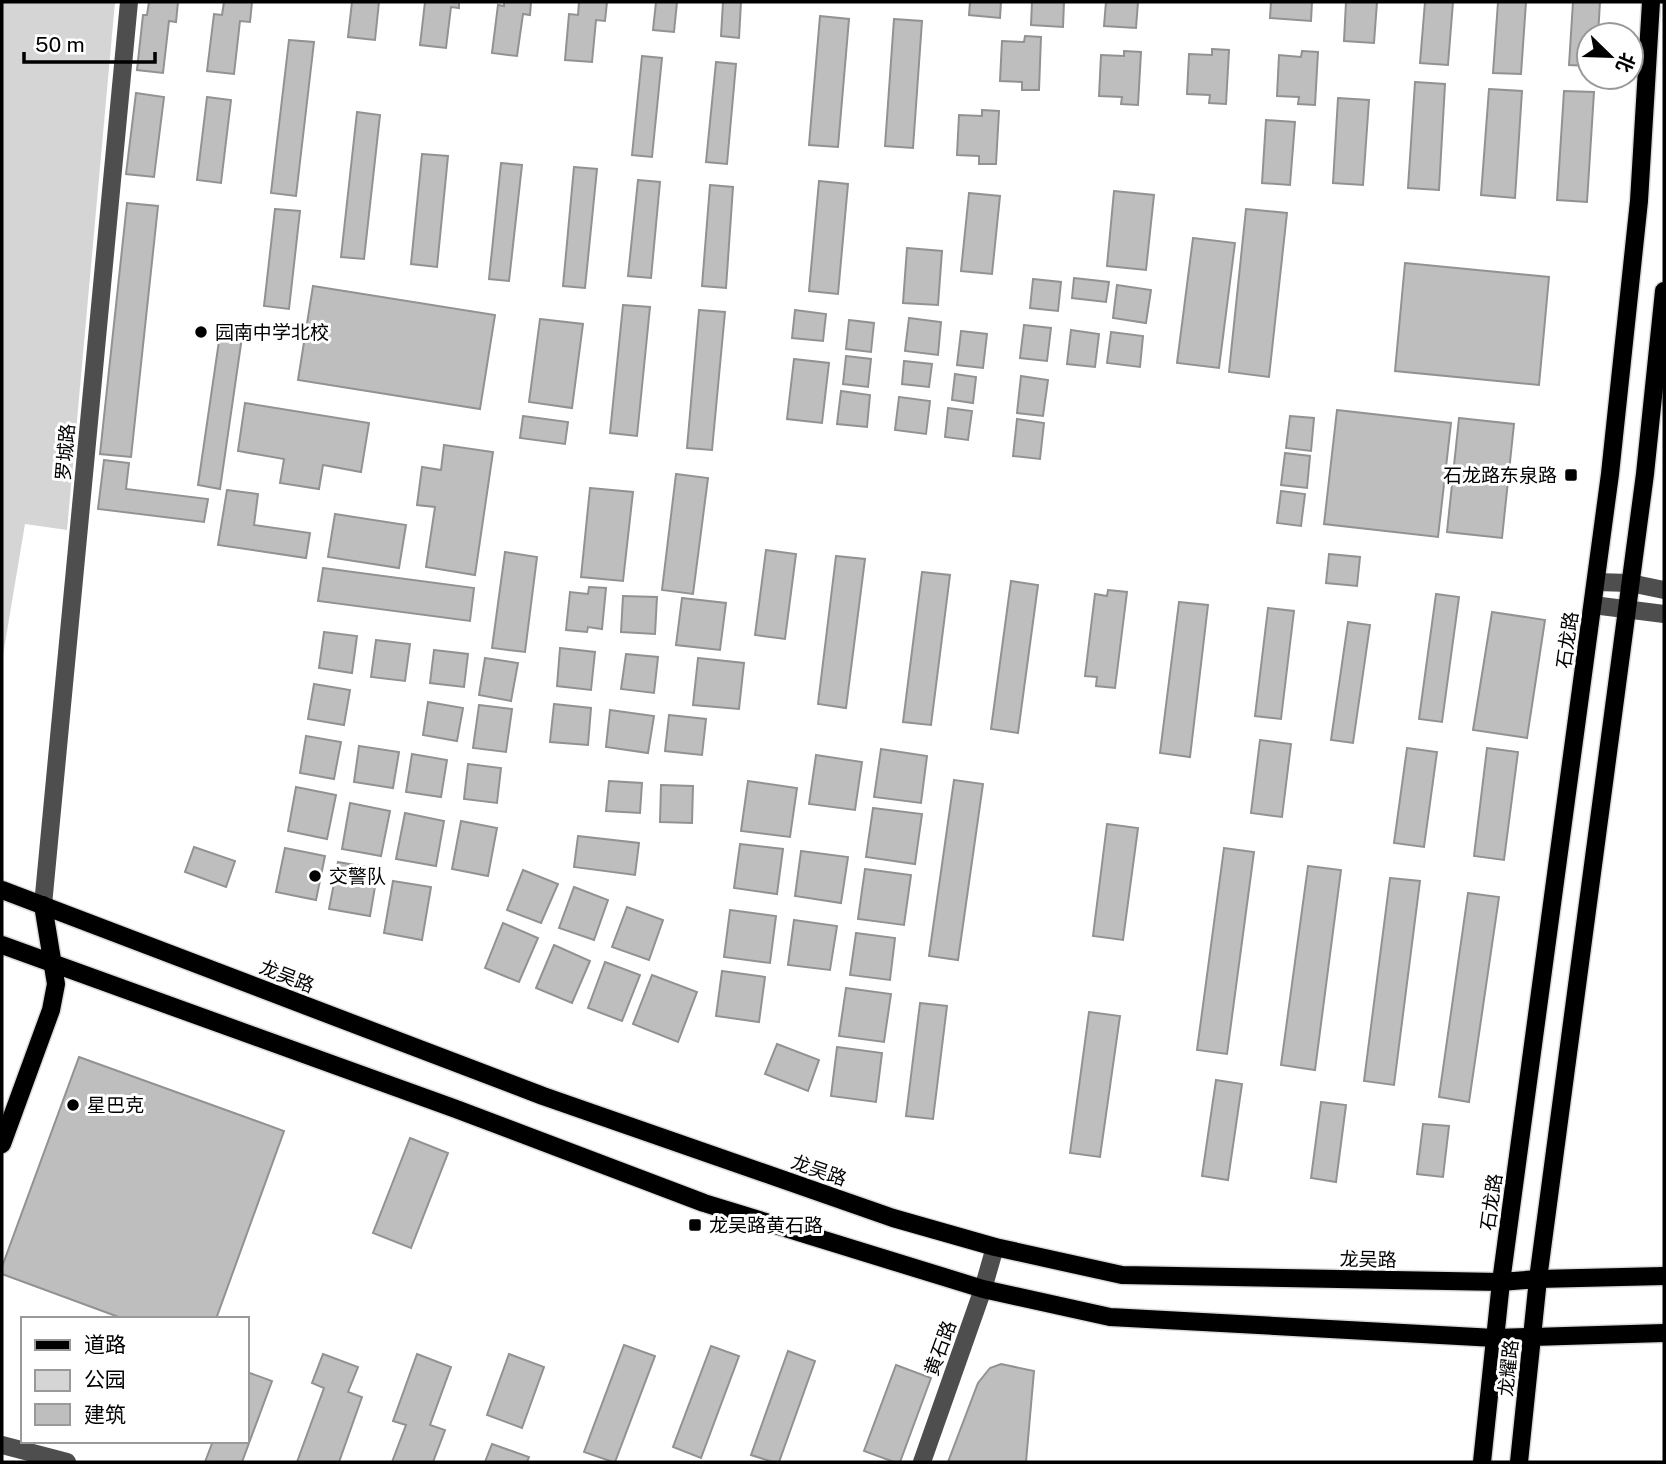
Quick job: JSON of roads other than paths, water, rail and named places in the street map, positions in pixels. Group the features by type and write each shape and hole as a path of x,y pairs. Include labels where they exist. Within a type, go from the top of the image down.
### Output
{"main road":[{"name":"石龙路","path":"1502,1282 1593,605 1629,311 1639,201 1651,2"},
{"path":"1538,1279 1645,474 1664,290"},
{"name":"龙吴路","path":"2,890 543,1096 893,1218 995,1247 1122,1275 1502,1282 1664,1276"},
{"path":"2,1144 51,1010 56,984 43,905"},
{"path":"2,945 456,1109 704,1203 983,1289 1110,1317 1495,1338 1664,1334"},
{"name":"龙耀路","path":"1519,1462 1538,1279"},
{"name":"龙耀路","path":"1482,1462 1502,1282"}],"street":[{"name":"罗城路","path":"43,905 129,2"},
{"path":"1596,582 1630,583 1664,590"},
{"path":"1593,605 1664,614"},
{"name":"黄石路","path":"922,1462 983,1289 995,1247"},
{"path":"2,1445 67,1462"}],"place":[{"name":"园南中学北校","path":"201,332"},
{"name":"石龙路东泉路","path":"1571,475"},
{"name":"交警队","path":"315,876"},
{"name":"星巴克","path":"73,1105"},
{"name":"龙吴路黄石路","path":"695,1225"}]}
